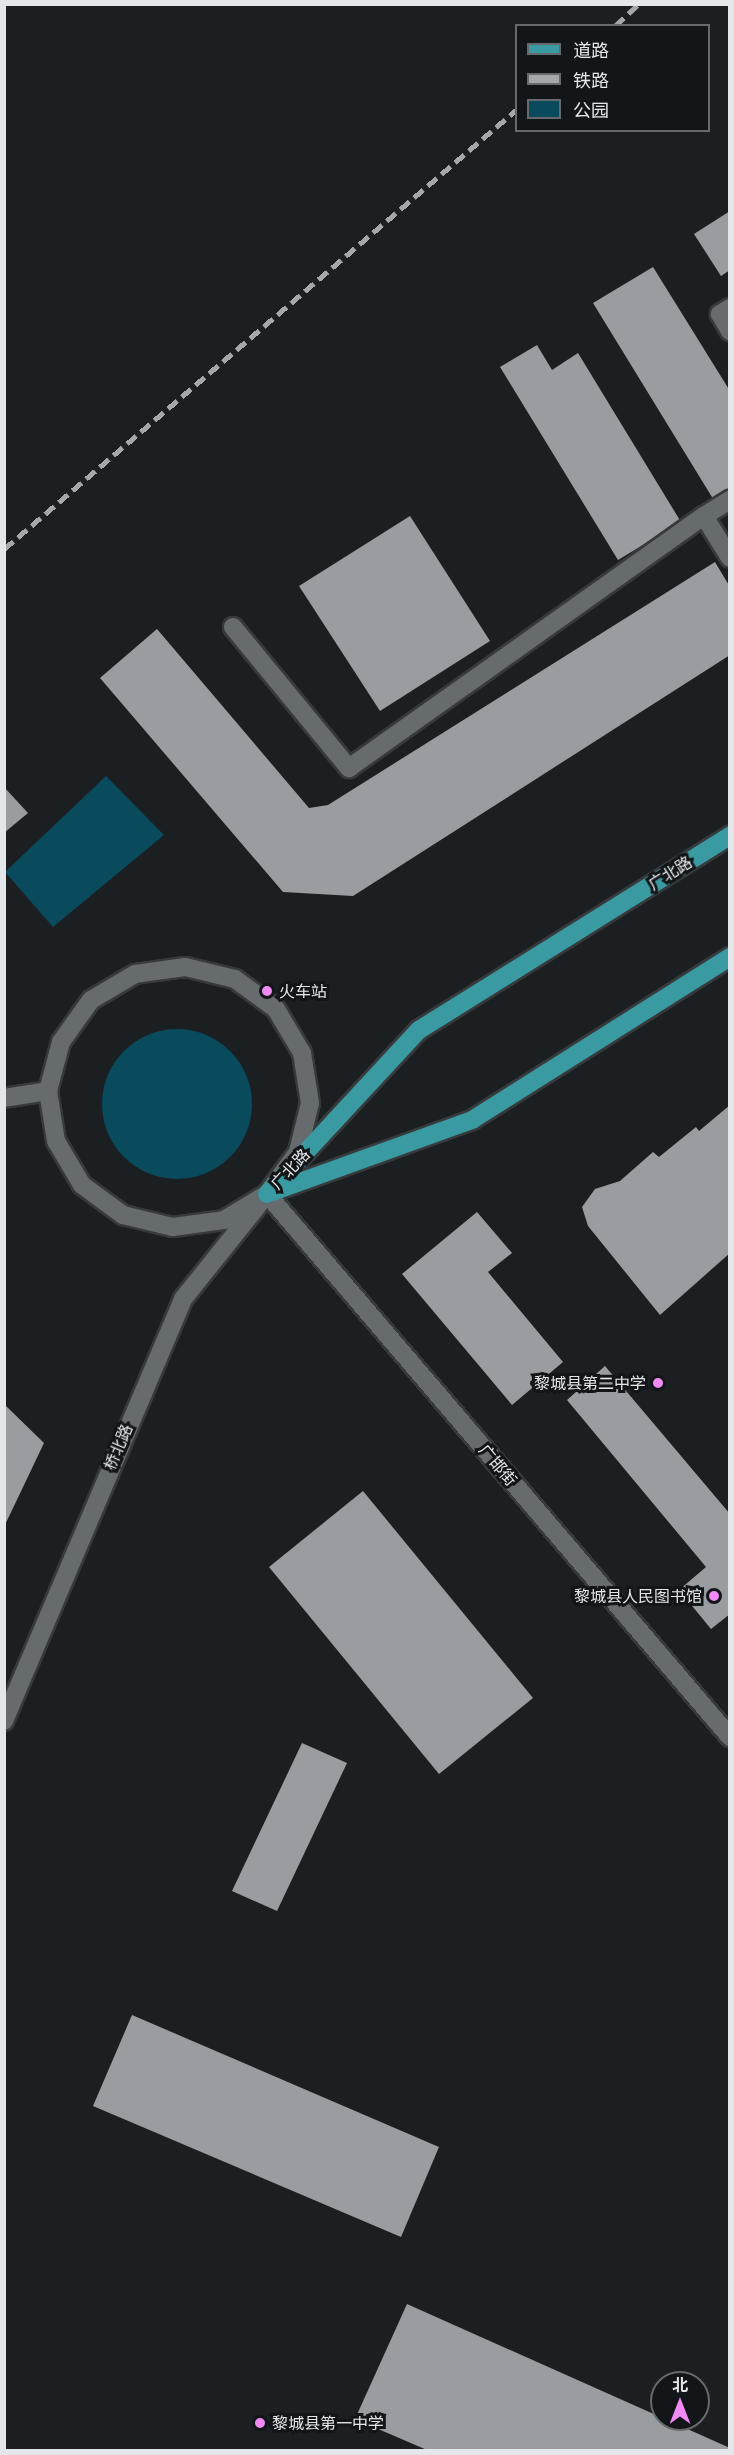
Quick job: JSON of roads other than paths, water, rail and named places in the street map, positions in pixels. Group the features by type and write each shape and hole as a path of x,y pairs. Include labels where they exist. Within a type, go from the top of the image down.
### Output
{"main road":[{"name":"广北路","path":"267,1194 419,1030 729,836"},
{"name":"广北路","path":"267,1194 472,1120 729,957"}],"street":[{"path":"729,308 720,314 729,331"},
{"path":"233,627 349,768 729,500"},
{"path":"704,516 729,558"},
{"name":"桥北路","path":"4,1721 183,1299 298,1152 310,1103 302,1053 276,1009 235,979 185,967 135,974 91,1000 61,1041 48,1091"},
{"path":"4,1098 48,1091 56,1141 82,1185 123,1215 173,1227 224,1220 267,1194"},
{"name":"广邯街","path":"267,1194 729,1737"}],"railway":[{"path":"617,24 639,4"},
{"path":"4,549 515,111"}],"place":[{"name":"火车站","path":"267,991"},
{"name":"黎城县第二中学","path":"658,1383"},
{"name":"黎城县人民图书馆","path":"714,1596"},
{"name":"黎城县第一中学","path":"260,2423"}]}
